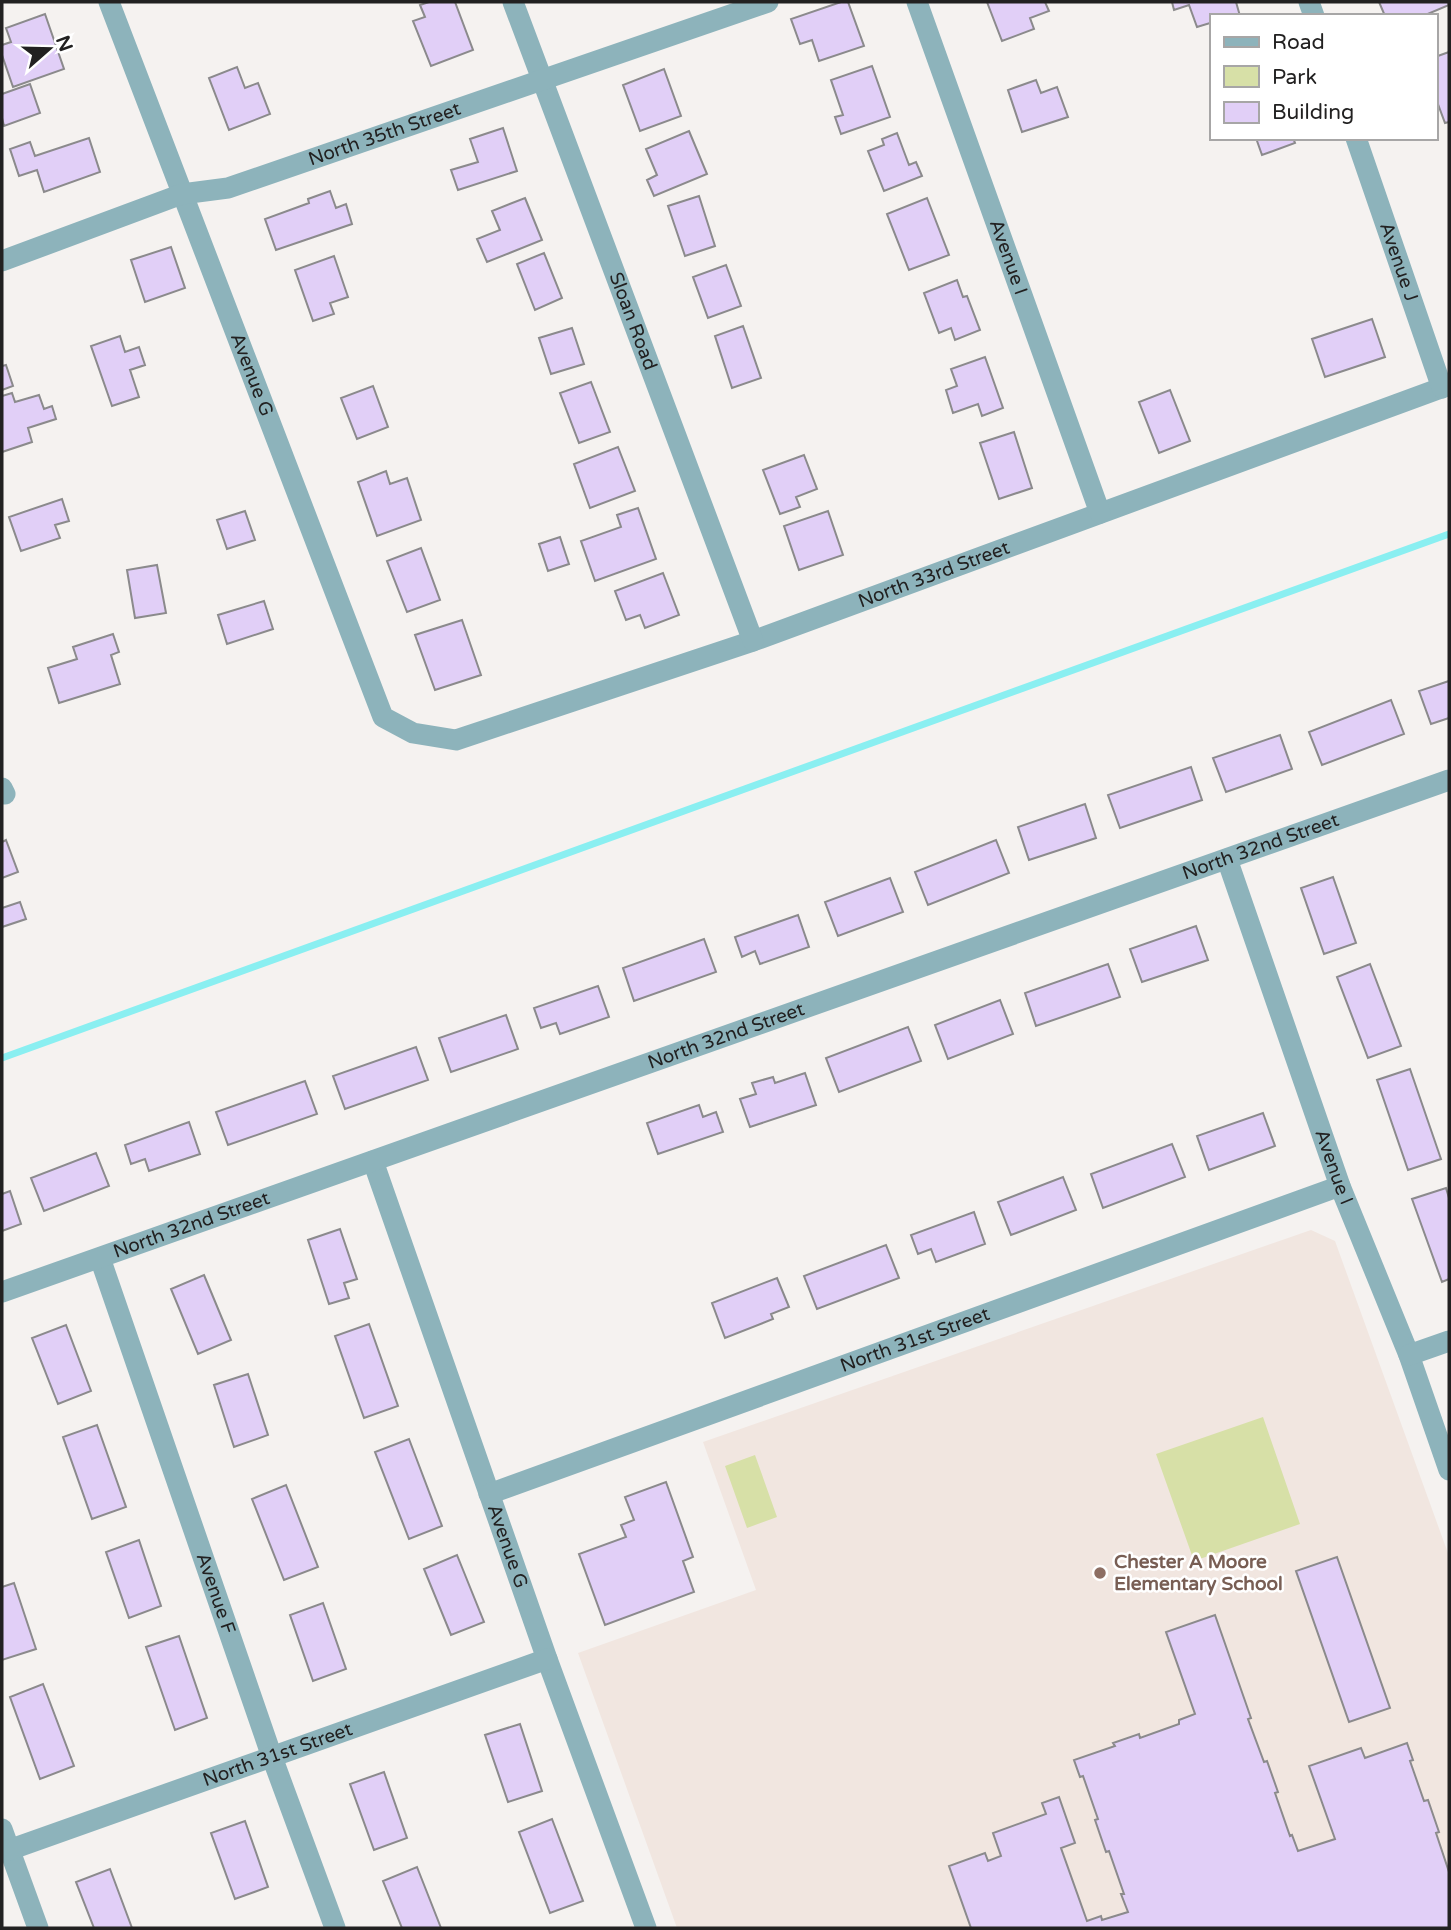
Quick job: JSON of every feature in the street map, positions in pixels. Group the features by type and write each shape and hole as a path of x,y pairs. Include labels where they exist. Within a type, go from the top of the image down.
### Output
{"street":[{"name":"Avenue G","path":"109,2 383,717 413,733"},
{"name":"Sloan Road","path":"513,2 753,641"},
{"name":"North 35th Street","path":"2,261 183,194 228,188 768,2"},
{"name":"Avenue I","path":"917,2 1100,513"},
{"name":"Avenue J","path":"1357,140 1445,387"},
{"name":"North 33rd Street","path":"413,733 456,740 753,641 1445,387"},
{"name":"North 32nd Street","path":"2,1292 1449,780"},
{"name":"Avenue I","path":"1227,859 1340,1186 1409,1355 1449,1470"},
{"name":"Avenue G","path":"373,1161 547,1659 646,1928"},
{"name":"North 31st Street","path":"489,1494 1340,1186"},
{"name":"Avenue F","path":"100,1258 272,1757 335,1928"},
{"path":"1409,1355 1449,1341"},
{"name":"North 31st Street","path":"9,1850 547,1659"},
{"path":"2,1829 38,1928"}],"shaded area":[{"name":"Chester A Moore Elementary School","path":"1311,1230 1335,1241 1449,1556 1449,1928 677,1928 578,1653 756,1590 703,1442"}],"green space":[{"path":"1263,1417 1300,1524 1194,1561 1156,1454"},
{"path":"755,1455 777,1517 747,1528 725,1466"}],"building":[{"path":"429,2 455,2 473,50 431,66 413,21 425,17 420,5"},
{"path":"848,2 864,46 819,61 812,40 800,44 791,19"},
{"path":"987,2 1045,2 1049,11 1030,18 1034,29 1002,41"},
{"path":"1172,2 1236,2 1239,14 1210,14 1210,23 1197,27 1189,5 1174,10"},
{"path":"1379,2 1448,2 1449,5 1428,14 1384,14"},
{"path":"45,14 64,69 13,87 2,55 2,45 11,42 6,28"},
{"path":"1449,52 1449,122 1445,123 1437,101 1437,56"},
{"path":"872,66 890,117 841,134 835,117 843,115 831,80"},
{"path":"237,67 245,88 258,83 270,114 229,130 209,78"},
{"path":"664,69 681,116 640,131 623,85"},
{"path":"1036,80 1041,93 1057,87 1068,117 1022,132 1008,90"},
{"path":"30,84 40,113 4,126 2,94"},
{"path":"503,128 517,171 458,190 451,170 478,162 470,139"},
{"path":"689,131 707,174 654,196 647,180 657,175 646,149"},
{"path":"897,133 909,165 916,162 922,176 884,191 868,151 884,145 882,139"},
{"path":"89,138 100,172 44,192 37,170 19,176 10,149 30,142 35,156"},
{"path":"1257,140 1294,140 1295,143 1262,155"},
{"path":"330,191 336,208 346,204 352,224 276,250 265,219 309,203 308,199"},
{"path":"699,196 715,246 685,256 668,206"},
{"path":"525,198 542,240 487,262 477,239 500,230 492,211"},
{"path":"927,198 949,255 909,270 887,214"},
{"path":"171,247 185,288 145,302 131,260"},
{"path":"544,253 562,298 535,310 517,264"},
{"path":"334,256 348,297 330,303 334,314 313,321 295,270"},
{"path":"726,265 741,306 708,318 693,277"},
{"path":"957,280 963,297 967,296 980,330 955,340 951,328 939,333 924,293"},
{"path":"1372,319 1385,357 1325,377 1312,339"},
{"path":"743,326 761,378 732,388 715,336"},
{"path":"572,328 584,364 551,374 539,338"},
{"path":"120,336 125,352 139,347 145,365 130,370 139,397 112,406 91,346"},
{"path":"985,357 1003,408 982,416 978,404 953,413 946,390 957,386 951,369"},
{"path":"6,365 13,386 2,390 2,366"},
{"path":"591,382 610,432 579,443 560,393"},
{"path":"373,386 388,427 357,439 341,398"},
{"path":"1170,390 1190,441 1159,453 1139,402"},
{"path":"12,393 15,402 39,395 44,409 52,406 56,419 28,428 32,442 2,452 2,396"},
{"path":"1014,432 1032,488 999,499 980,443"},
{"path":"618,447 635,491 590,508 574,464"},
{"path":"804,455 817,489 796,497 800,507 780,514 763,470"},
{"path":"386,471 390,484 407,478 421,520 377,536 358,482"},
{"path":"62,499 69,521 55,525 60,538 21,551 9,517"},
{"path":"638,508 656,559 595,581 581,541 621,527 617,515"},
{"path":"245,511 255,540 227,549 217,520"},
{"path":"828,511 843,555 799,570 784,526"},
{"path":"560,537 569,564 548,571 539,544"},
{"path":"421,548 440,600 407,612 387,561"},
{"path":"157,565 166,613 135,618 127,570"},
{"path":"663,573 679,615 645,628 640,615 626,620 615,591"},
{"path":"264,601 273,629 227,644 218,615"},
{"path":"462,620 481,675 435,690 415,635"},
{"path":"113,634 119,652 111,655 120,684 59,703 48,668 77,659 73,647"},
{"path":"1449,681 1449,718 1431,724 1419,691"},
{"path":"1391,700 1404,734 1322,765 1309,732"},
{"path":"1280,735 1292,769 1226,792 1213,758"},
{"path":"1191,767 1202,800 1120,828 1108,795"},
{"path":"1085,804 1096,838 1029,860 1018,827"},
{"path":"6,840 18,872 2,878 2,842"},
{"path":"996,840 1009,873 928,905 915,872"},
{"path":"1333,877 1356,943 1324,954 1301,888"},
{"path":"890,878 903,912 838,936 825,902"},
{"path":"20,902 26,919 2,927 2,908"},
{"path":"798,915 809,947 760,964 755,951 742,957 735,937"},
{"path":"1196,926 1208,960 1142,982 1130,949"},
{"path":"704,939 716,972 634,1001 623,968"},
{"path":"1108,964 1120,997 1036,1026 1025,993"},
{"path":"1370,964 1401,1046 1368,1058 1337,977"},
{"path":"598,986 609,1017 560,1034 556,1023 541,1028 534,1008"},
{"path":"1000,1000 1013,1034 948,1059 935,1025"},
{"path":"506,1015 518,1049 451,1072 439,1038"},
{"path":"908,1027 921,1061 839,1092 826,1058"},
{"path":"416,1047 428,1080 345,1109 333,1076"},
{"path":"1410,1069 1441,1159 1408,1170 1377,1080"},
{"path":"805,1073 816,1105 750,1127 740,1099 756,1094 752,1083 773,1077 775,1083"},
{"path":"305,1081 317,1114 228,1145 216,1112"},
{"path":"699,1105 703,1117 716,1112 723,1132 658,1154 647,1123"},
{"path":"1263,1113 1275,1146 1209,1170 1197,1136"},
{"path":"189,1122 200,1154 149,1171 145,1159 131,1164 125,1145"},
{"path":"1172,1144 1185,1177 1103,1208 1091,1174"},
{"path":"96,1153 109,1186 44,1211 31,1178"},
{"path":"1063,1177 1076,1210 1011,1235 998,1202"},
{"path":"1446,1188 1449,1198 1449,1279 1442,1282 1412,1199"},
{"path":"10,1191 21,1224 2,1231 2,1194"},
{"path":"974,1212 985,1244 936,1262 931,1249 918,1254 911,1235"},
{"path":"340,1229 357,1279 344,1283 349,1298 329,1304 308,1240"},
{"path":"886,1245 899,1278 817,1309 804,1276"},
{"path":"204,1275 231,1340 198,1354 171,1289"},
{"path":"777,1278 789,1307 771,1314 773,1319 725,1338 712,1303"},
{"path":"369,1324 398,1406 364,1418 335,1336"},
{"path":"66,1325 91,1391 58,1404 32,1338"},
{"path":"248,1374 268,1435 234,1447 214,1385"},
{"path":"97,1425 126,1507 92,1519 63,1437"},
{"path":"409,1439 442,1526 409,1539 375,1452"},
{"path":"666,1482 693,1557 683,1561 694,1592 605,1625 579,1554 626,1537 621,1525 634,1520 625,1497"},
{"path":"286,1485 318,1567 284,1580 252,1499"},
{"path":"139,1540 161,1606 129,1618 106,1552"},
{"path":"457,1555 484,1622 451,1635 424,1569"},
{"path":"1337,1557 1390,1708 1349,1722 1296,1571"},
{"path":"14,1583 36,1649 2,1660 2,1587"},
{"path":"323,1603 346,1669 313,1681 290,1615"},
{"path":"1215,1615 1251,1718 1248,1719 1264,1762 1267,1761 1278,1792 1275,1793 1298,1851 1335,1839 1309,1766 1361,1748 1365,1758 1407,1743 1413,1760 1410,1761 1424,1801 1428,1800 1439,1832 1436,1833 1449,1872 1449,1928 971,1928 949,1866 985,1853 988,1861 1001,1856 993,1833 1046,1814 1042,1803 1059,1797 1075,1843 1061,1848 1087,1921 1101,1916 1102,1920 1128,1912 1109,1851 1106,1852 1095,1820 1098,1819 1083,1776 1080,1777 1074,1760 1115,1746 1113,1743 1139,1734 1140,1738 1179,1724 1179,1720 1195,1714 1166,1632"},
{"path":"179,1636 207,1718 175,1730 146,1647"},
{"path":"43,1684 74,1766 40,1779 10,1697"},
{"path":"520,1724 542,1791 508,1802 485,1735"},
{"path":"384,1772 407,1838 374,1850 350,1784"},
{"path":"552,1819 583,1901 550,1913 519,1832"},
{"path":"245,1821 268,1887 235,1899 211,1833"},
{"path":"417,1867 441,1928 402,1928 383,1881"},
{"path":"110,1869 132,1928 94,1928 76,1882"}],"waterway":[{"path":"2,1058 1449,534"}],"place":[{"name":"Chester A Moore Elementary School","path":"1100,1573"}]}
